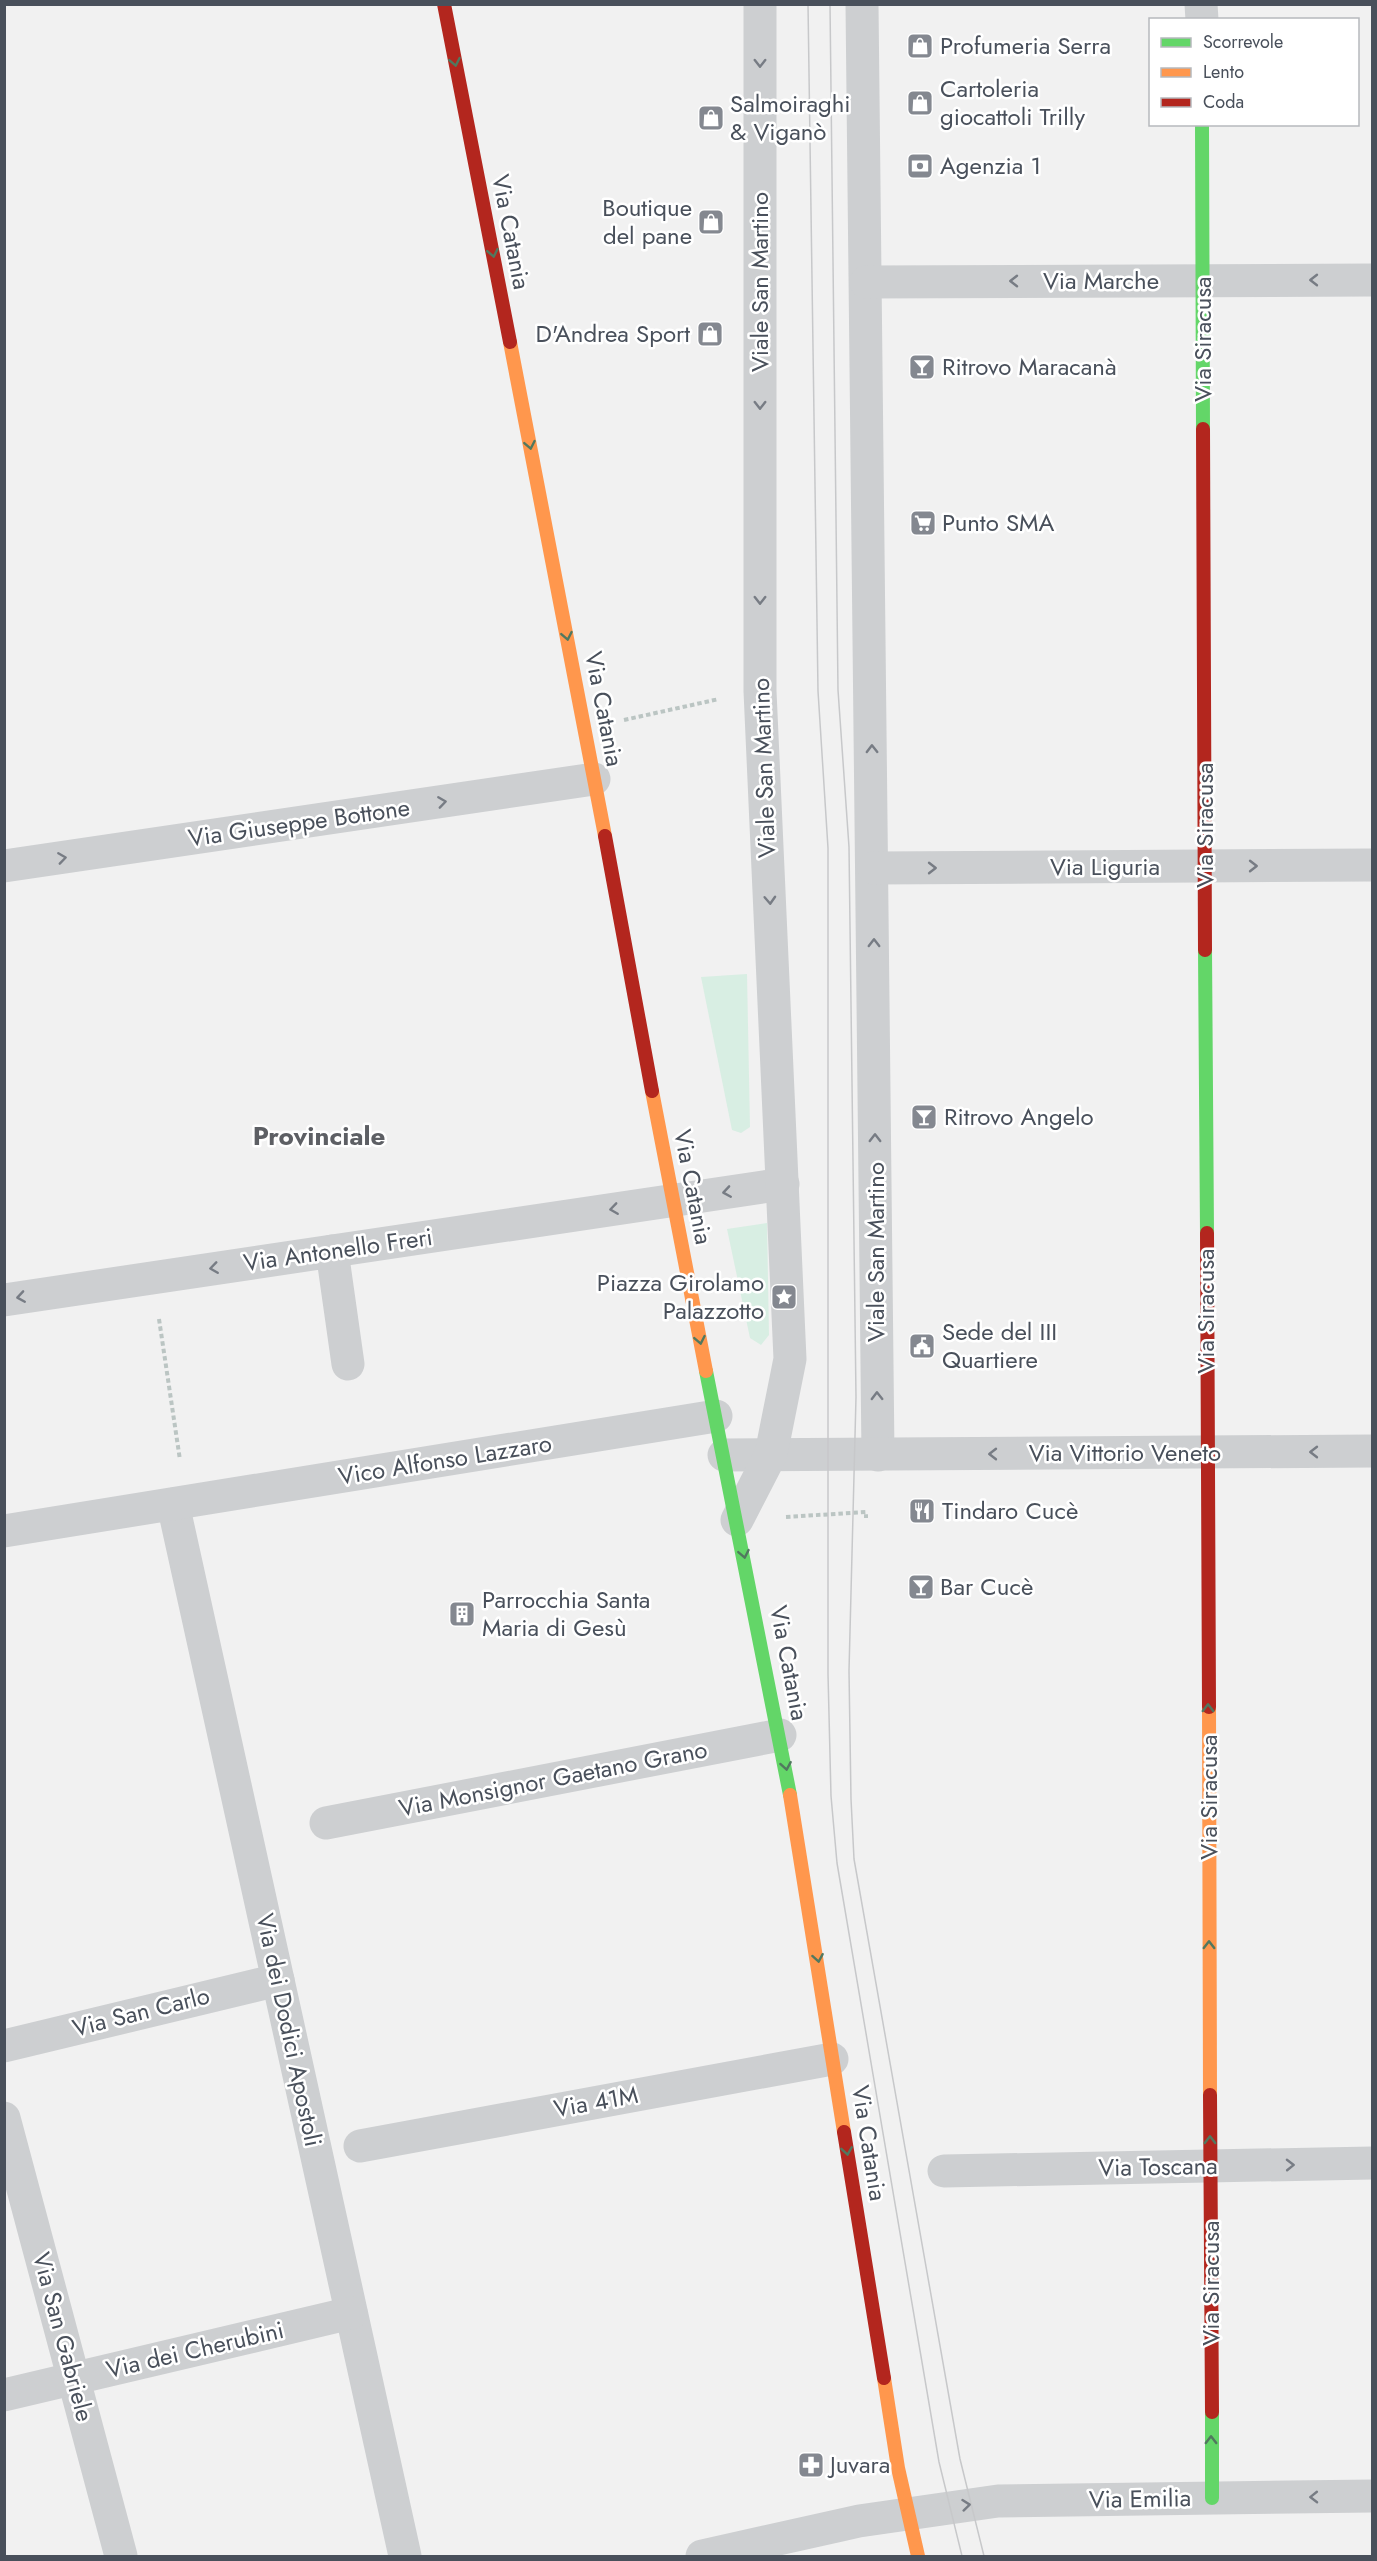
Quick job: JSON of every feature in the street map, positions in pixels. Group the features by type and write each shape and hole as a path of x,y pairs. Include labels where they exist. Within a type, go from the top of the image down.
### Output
{"main road":[{"name":"Via Catania","path":"444,4 585,728 672,1201 780,1735 894,2442 918,2556"},
{"name":"Via Siracusa","path":"1202,126 1212,2498"}],"street":[{"name":"Viale San Martino","path":"737,1520 771,1454 790,1359 760,691 760,4"},
{"name":"Viale San Martino","path":"862,4 874,868 878,1455"},
{"name":"Via Marche","path":"866,282 1372,280"},
{"name":"Via Giuseppe Bottone","path":"4,867 594,779"},
{"name":"Via Liguria","path":"874,868 1372,866"},
{"name":"Via Antonello Freri","path":"4,1300 783,1184"},
{"path":"332,1251 348,1364"},
{"name":"Vico Alfonso Lazzaro","path":"4,1532 716,1416"},
{"name":"Via Vittorio Veneto","path":"724,1455 1372,1451"},
{"name":"Via dei Dodici Apostoli","path":"173,1504 405,2556"},
{"name":"Via Monsignor Gaetano Grano","path":"326,1823 780,1735"},
{"name":"Via San Carlo","path":"4,2046 278,1980"},
{"name":"Via 41M","path":"360,2146 832,2059"},
{"name":"Via San Gabriele","path":"4,2118 121,2556"},
{"name":"Via Toscana","path":"944,2171 1372,2163"},
{"name":"Via dei Cherubini","path":"4,2395 351,2313"},
{"name":"Via Emilia","path":"702,2556 908,2512 998,2501 1372,2496"}],"path":[{"path":"585,728 686,706"},
{"path":"153,1277 180,1463"},
{"path":"737,1520 866,1512 866,1518"},
{"path":"818,1514 818,1521"}],"green space":[{"path":"747,974 750,1127 741,1133 732,1130 701,977"},
{"path":"767,1223 769,1335 761,1345 750,1338 727,1229"}],"tram line":[{"path":"808,4 818,691 828,848 828,1674 831,1796 837,1863 939,2462 962,2556"},
{"path":"830,4 838,690 849,847 856,1397 849,1671 854,1859 960,2459 984,2556"}],"traffic: fast":[{"path":"1202,126 1203,429"},
{"path":"1205,950 1207,1233"},
{"path":"706,1371 790,1795"},
{"path":"1212,2412 1212,2498"}],"traffic: slow":[{"path":"510,342 605,836"},
{"path":"652,1091 706,1371"},
{"path":"1209,1707 1210,2095"},
{"path":"790,1795 844,2132"},
{"path":"884,2378 898,2468 918,2556"}],"traffic: jam":[{"path":"444,4 510,342"},
{"path":"1203,429 1205,950"},
{"path":"605,836 652,1091"},
{"path":"1207,1233 1209,1707"},
{"path":"1210,2095 1212,2412"},
{"path":"844,2132 884,2378"}],"place":[{"name":"Profumeria Serra","path":"920,46"},
{"name":"Cartoleria giocattoli Trilly","path":"920,103"},
{"name":"Salmoiraghi & Viganò","path":"711,118"},
{"name":"Agenzia 1","path":"920,166"},
{"name":"Boutique del pane","path":"711,222"},
{"name":"D'Andrea Sport","path":"710,334"},
{"name":"Ritrovo Maracanà","path":"922,367"},
{"name":"Punto SMA","path":"923,523"},
{"name":"Ritrovo Angelo","path":"924,1117"},
{"name":"Piazza Girolamo Palazzotto","path":"784,1297"},
{"name":"Sede del III Quartiere","path":"922,1346"},
{"name":"Tindaro Cucè","path":"922,1511"},
{"name":"Bar Cucè","path":"921,1587"},
{"name":"Parrocchia Santa Maria di Gesù","path":"462,1614"},
{"name":"Juvara","path":"811,2465"}],"district":[{"name":"Provinciale","path":"319,1136"}]}
